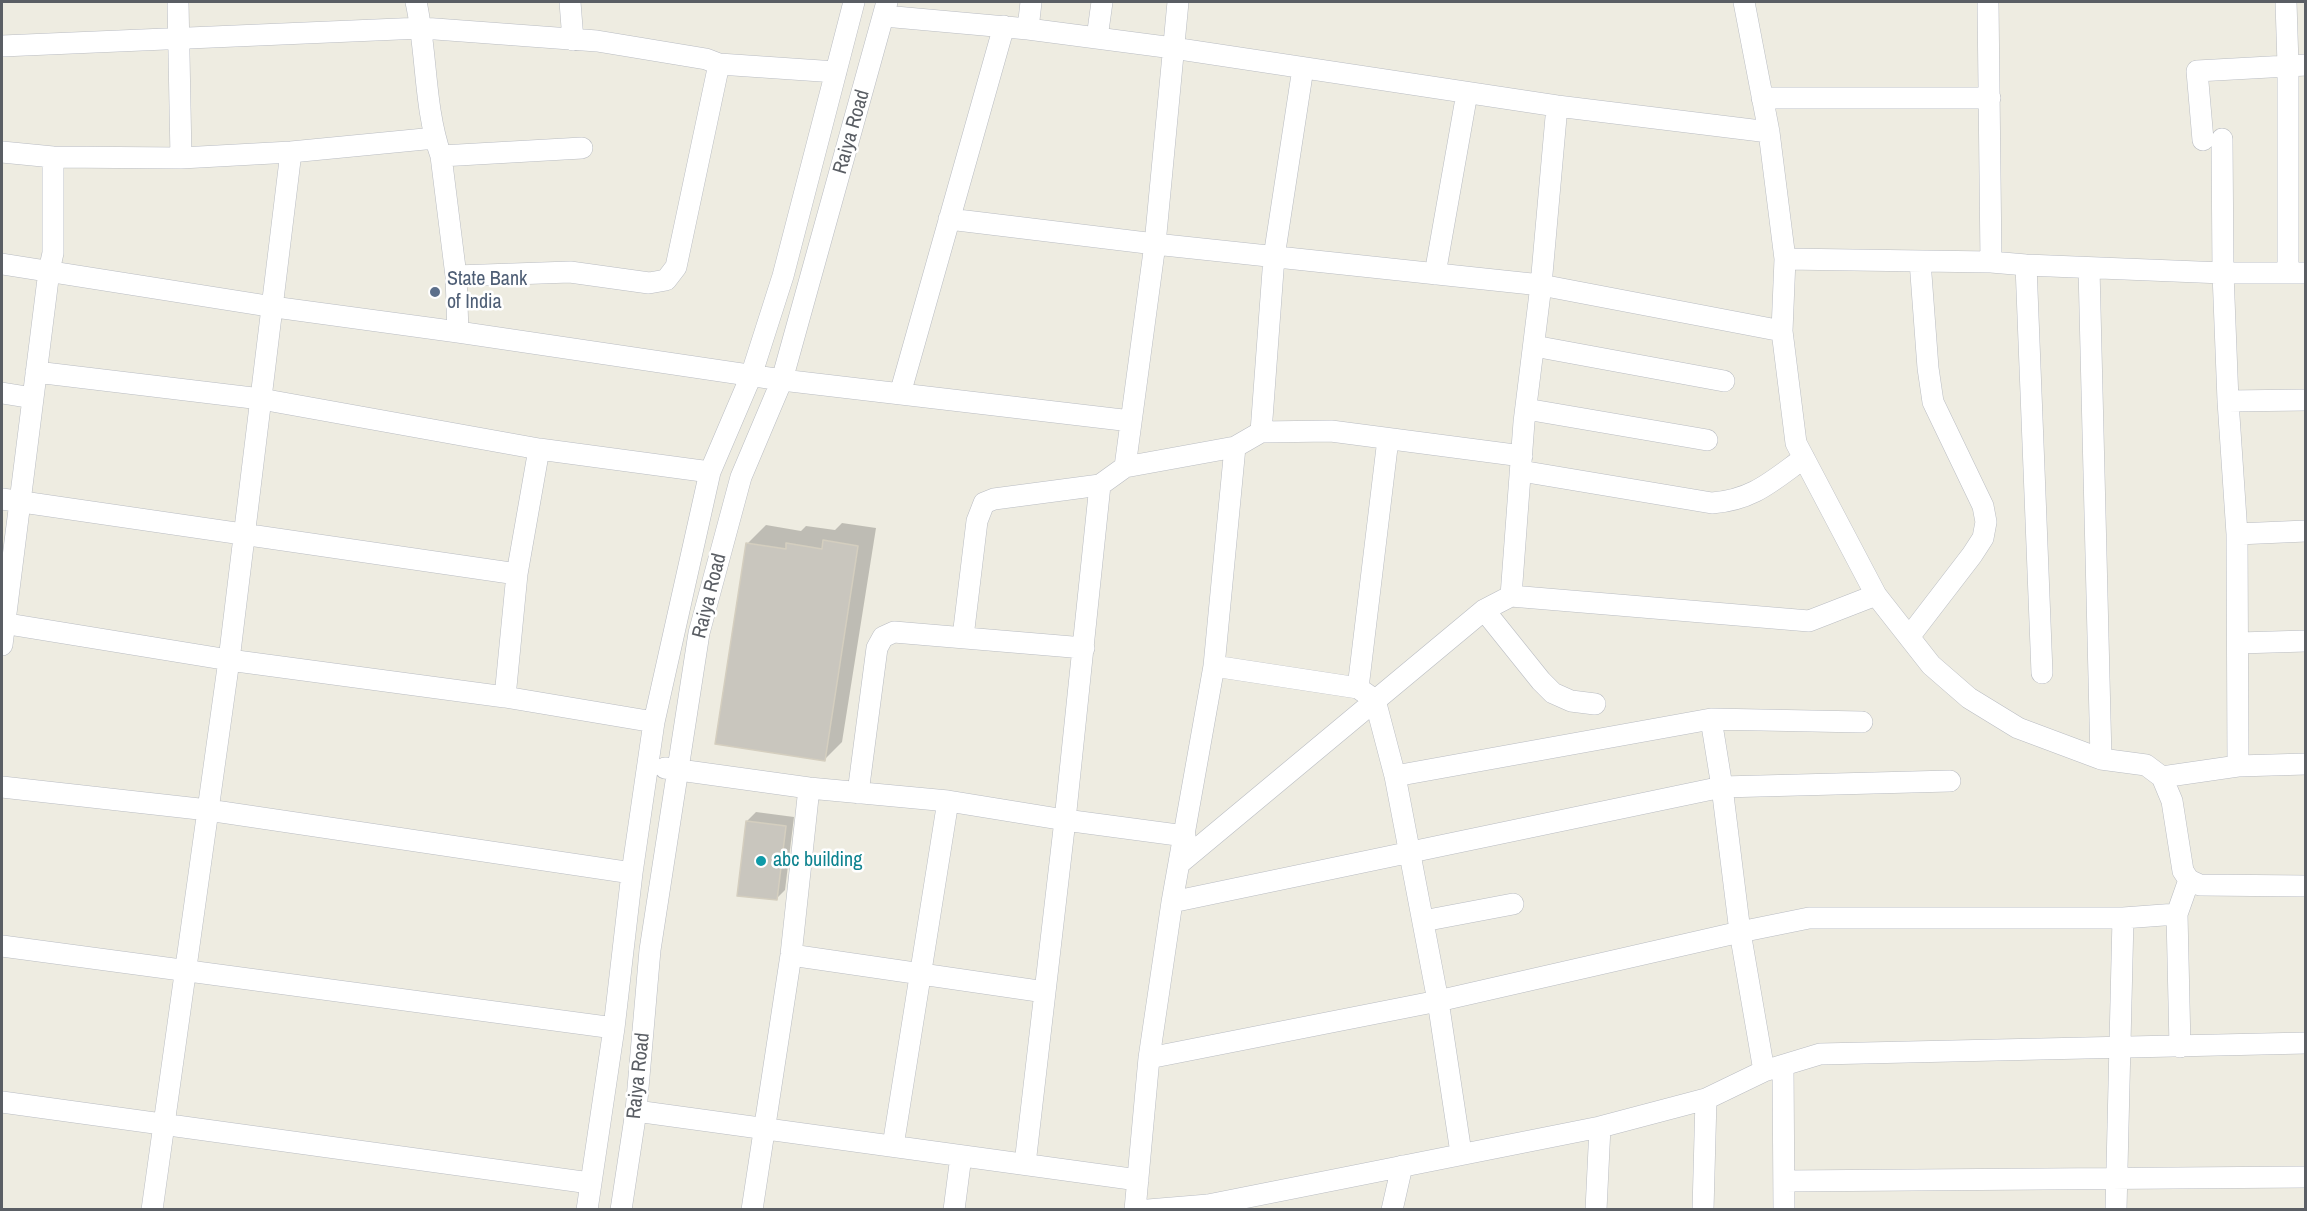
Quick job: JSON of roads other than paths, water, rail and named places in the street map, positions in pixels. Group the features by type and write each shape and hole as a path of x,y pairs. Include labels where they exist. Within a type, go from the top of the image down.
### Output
{"street":[{"path":"178,2 181,158"},
{"path":"416,2 422,28 456,276 458,332"},
{"path":"570,2 573,40"},
{"name":"Raiya Road","path":"587,1209 614,1028 632,873 654,722 710,472 751,376 783,276 854,2"},
{"path":"1028,28 1030,2"},
{"path":"1097,38 1102,2"},
{"path":"1125,467 1155,244 1178,2"},
{"path":"1744,2 1769,132 1785,259 1782,331 1796,443 1876,596 1931,665 1969,698 2018,728 2101,759 2146,765 2162,777 2172,801 2182,871 2190,880 2200,885 2306,886"},
{"path":"1988,2 1991,262"},
{"path":"1785,259 1991,262 2223,273 2297,273 2297,65 2286,2"},
{"path":"886,9 1173,48 1557,106 1769,132"},
{"name":"Raiya Road","path":"621,1209 636,1111 651,950 699,633 741,477 782,380 886,9"},
{"path":"900,394 1004,26"},
{"path":"2,46 422,28 573,40 706,58 719,64 836,72"},
{"path":"456,276 570,272 649,283 666,280 676,267 719,64"},
{"path":"2238,766 2237,534 2228,401 2223,273 2212,140 2197,71 2297,65"},
{"path":"1261,432 1274,257 1303,68"},
{"path":"1436,274 1467,93"},
{"path":"1762,98 1990,98"},
{"path":"1511,596 1526,409 1541,285 1557,106"},
{"path":"2,152 53,157 181,158 438,147 582,148"},
{"path":"152,1209 230,660 291,152"},
{"path":"2,645 11,500 33,398 53,253 53,157"},
{"path":"949,219 1155,244 1541,285 1782,331"},
{"path":"1909,637 1972,555 1983,538 1986,522 1983,506 1933,402 1928,368 1920,261"},
{"path":"2,264 274,307 751,376 1131,421"},
{"path":"2026,265 2042,673"},
{"path":"2090,268 2101,759"},
{"path":"1534,346 1725,381"},
{"path":"36,372 261,399 539,449 710,472"},
{"path":"2,393 33,398"},
{"path":"2228,401 2306,400"},
{"path":"1526,409 1707,440"},
{"path":"963,637 977,521 984,503 994,499 1100,485 1125,467 1235,447 1261,432 1331,431 1388,439 1712,504 1733,502 1752,495 1804,458"},
{"path":"1388,439 1366,694 1395,776 1438,1001 1461,1153"},
{"path":"1135,1209 1149,1058 1172,902 1214,666 1235,447"},
{"path":"506,698 517,573 539,449"},
{"path":"1025,1164 1084,648 1100,485"},
{"path":"11,500 517,573"},
{"path":"2237,534 2306,531"},
{"path":"1180,863 1366,694 1484,610 1511,596 1809,621 1876,596"},
{"path":"1484,610 1553,693 1571,701 1595,704"},
{"path":"3,623 230,660 506,698 654,722"},
{"path":"858,793 877,648 883,637 894,632 1084,648"},
{"path":"2239,643 2306,641"},
{"path":"1214,666 1366,694"},
{"path":"1395,776 1711,719 1862,722"},
{"path":"1711,719 1740,932 1773,1068 1784,1181 1784,1209"},
{"path":"648,764 809,788 948,801 1185,836"},
{"path":"2162,777 2238,766 2306,764"},
{"path":"1172,902 1722,787 1950,781"},
{"path":"2,787 208,810 632,873"},
{"path":"752,1209 791,955 809,788"},
{"path":"893,1146 948,801"},
{"path":"2180,1047 2177,914 2190,880"},
{"path":"1423,921 1513,904"},
{"path":"1149,1058 1438,1001 1809,918 2123,918 2177,914"},
{"path":"2116,1209 2123,918"},
{"path":"2,946 614,1028"},
{"path":"791,955 1045,992"},
{"path":"1148,1209 1208,1205 1600,1127 1706,1099 1773,1068 1820,1054 2306,1043"},
{"path":"1703,1209 1706,1099"},
{"path":"2,1102 590,1183"},
{"path":"636,1111 1138,1180"},
{"path":"1596,1209 1600,1127"},
{"path":"954,1209 961,1156"},
{"path":"1392,1209 1402,1166"},
{"path":"1784,1181 2306,1177"}],"place":[{"name":"State Bank of India","path":"435,292"},
{"name":"abc building","path":"761,861"}]}
